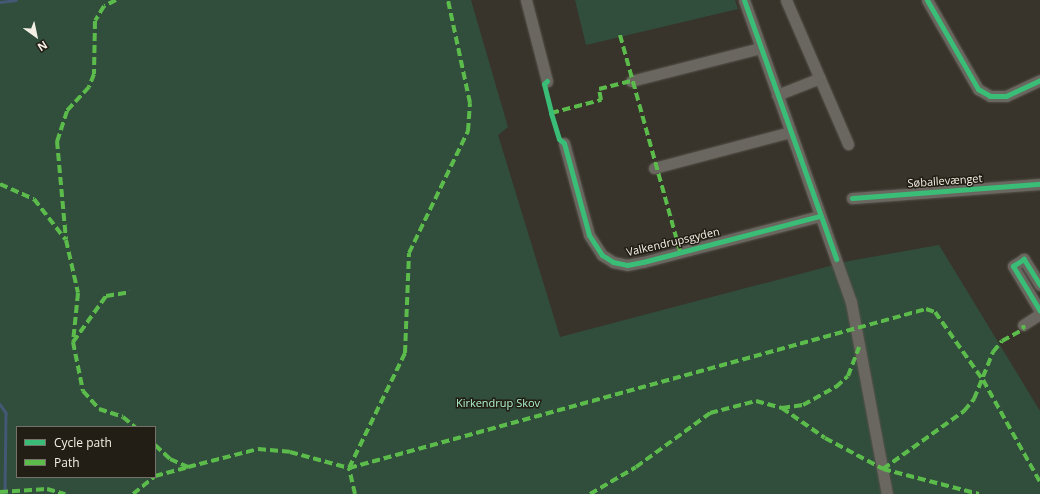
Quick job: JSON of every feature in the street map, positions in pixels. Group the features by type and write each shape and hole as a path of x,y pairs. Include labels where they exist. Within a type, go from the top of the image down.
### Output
{"street":[{"path":"526,0 547,81"},
{"path":"744,0 851,302 887,494"},
{"path":"786,0 848,144"},
{"path":"927,0 978,89 990,96 1006,96 1040,80"},
{"path":"631,81 760,48"},
{"path":"777,95 820,78"},
{"path":"654,168 790,132"},
{"name":"Valkendrupsgyden","path":"564,143 589,235 602,255 613,262 643,262 820,216"},
{"name":"Søballevænget","path":"852,198 1040,184"},
{"path":"1040,285 1024,259 1013,266 1040,311"},
{"path":"1023,325 1040,314"}],"green space":[{"name":"Kirkendrup Skov","path":"0,0 471,0 508,127 498,135 560,337 849,261 939,245 1040,411 1040,494 0,494"},
{"path":"575,0 735,0 738,9 586,45"}],"waterway":[{"path":"0,2 16,0"},
{"path":"0,404 6,413 5,494"}],"marked path":[{"path":"116,0 104,6 95,21 94,74 89,87 67,111 57,141 66,240 78,293 73,342 83,391 99,409 123,417 134,426"},
{"path":"156,446 170,459 188,467 258,449 290,452 349,468 405,353 409,253 468,131 470,103 448,0"},
{"path":"620,35 680,252"},
{"path":"551,113 601,100 599,89 631,81"},
{"path":"0,184 34,199 65,239"},
{"path":"73,342 106,296 130,292"},
{"path":"355,494 349,468 926,309 935,312 983,380 1040,482"},
{"path":"883,469 964,411 974,399 993,352 1002,341 1024,329 1023,325"},
{"path":"782,408 803,405 836,387 848,376 859,347"},
{"path":"590,494 636,467 710,413 756,401 782,408 825,438 883,469 979,494"},
{"path":"156,476 188,467"},
{"path":"133,494 153,478"},
{"path":"0,492 47,489 65,494"}],"cycle path":[{"path":"744,0 836,259"},
{"path":"927,0 978,89 990,96 1006,96 1040,80"},
{"path":"547,81 544,84 551,113 559,139 564,143 589,235 602,255 613,262 627,265 643,262 820,216"},
{"path":"852,198 1040,184"},
{"path":"1040,285 1024,259 1013,266 1040,311"}]}
